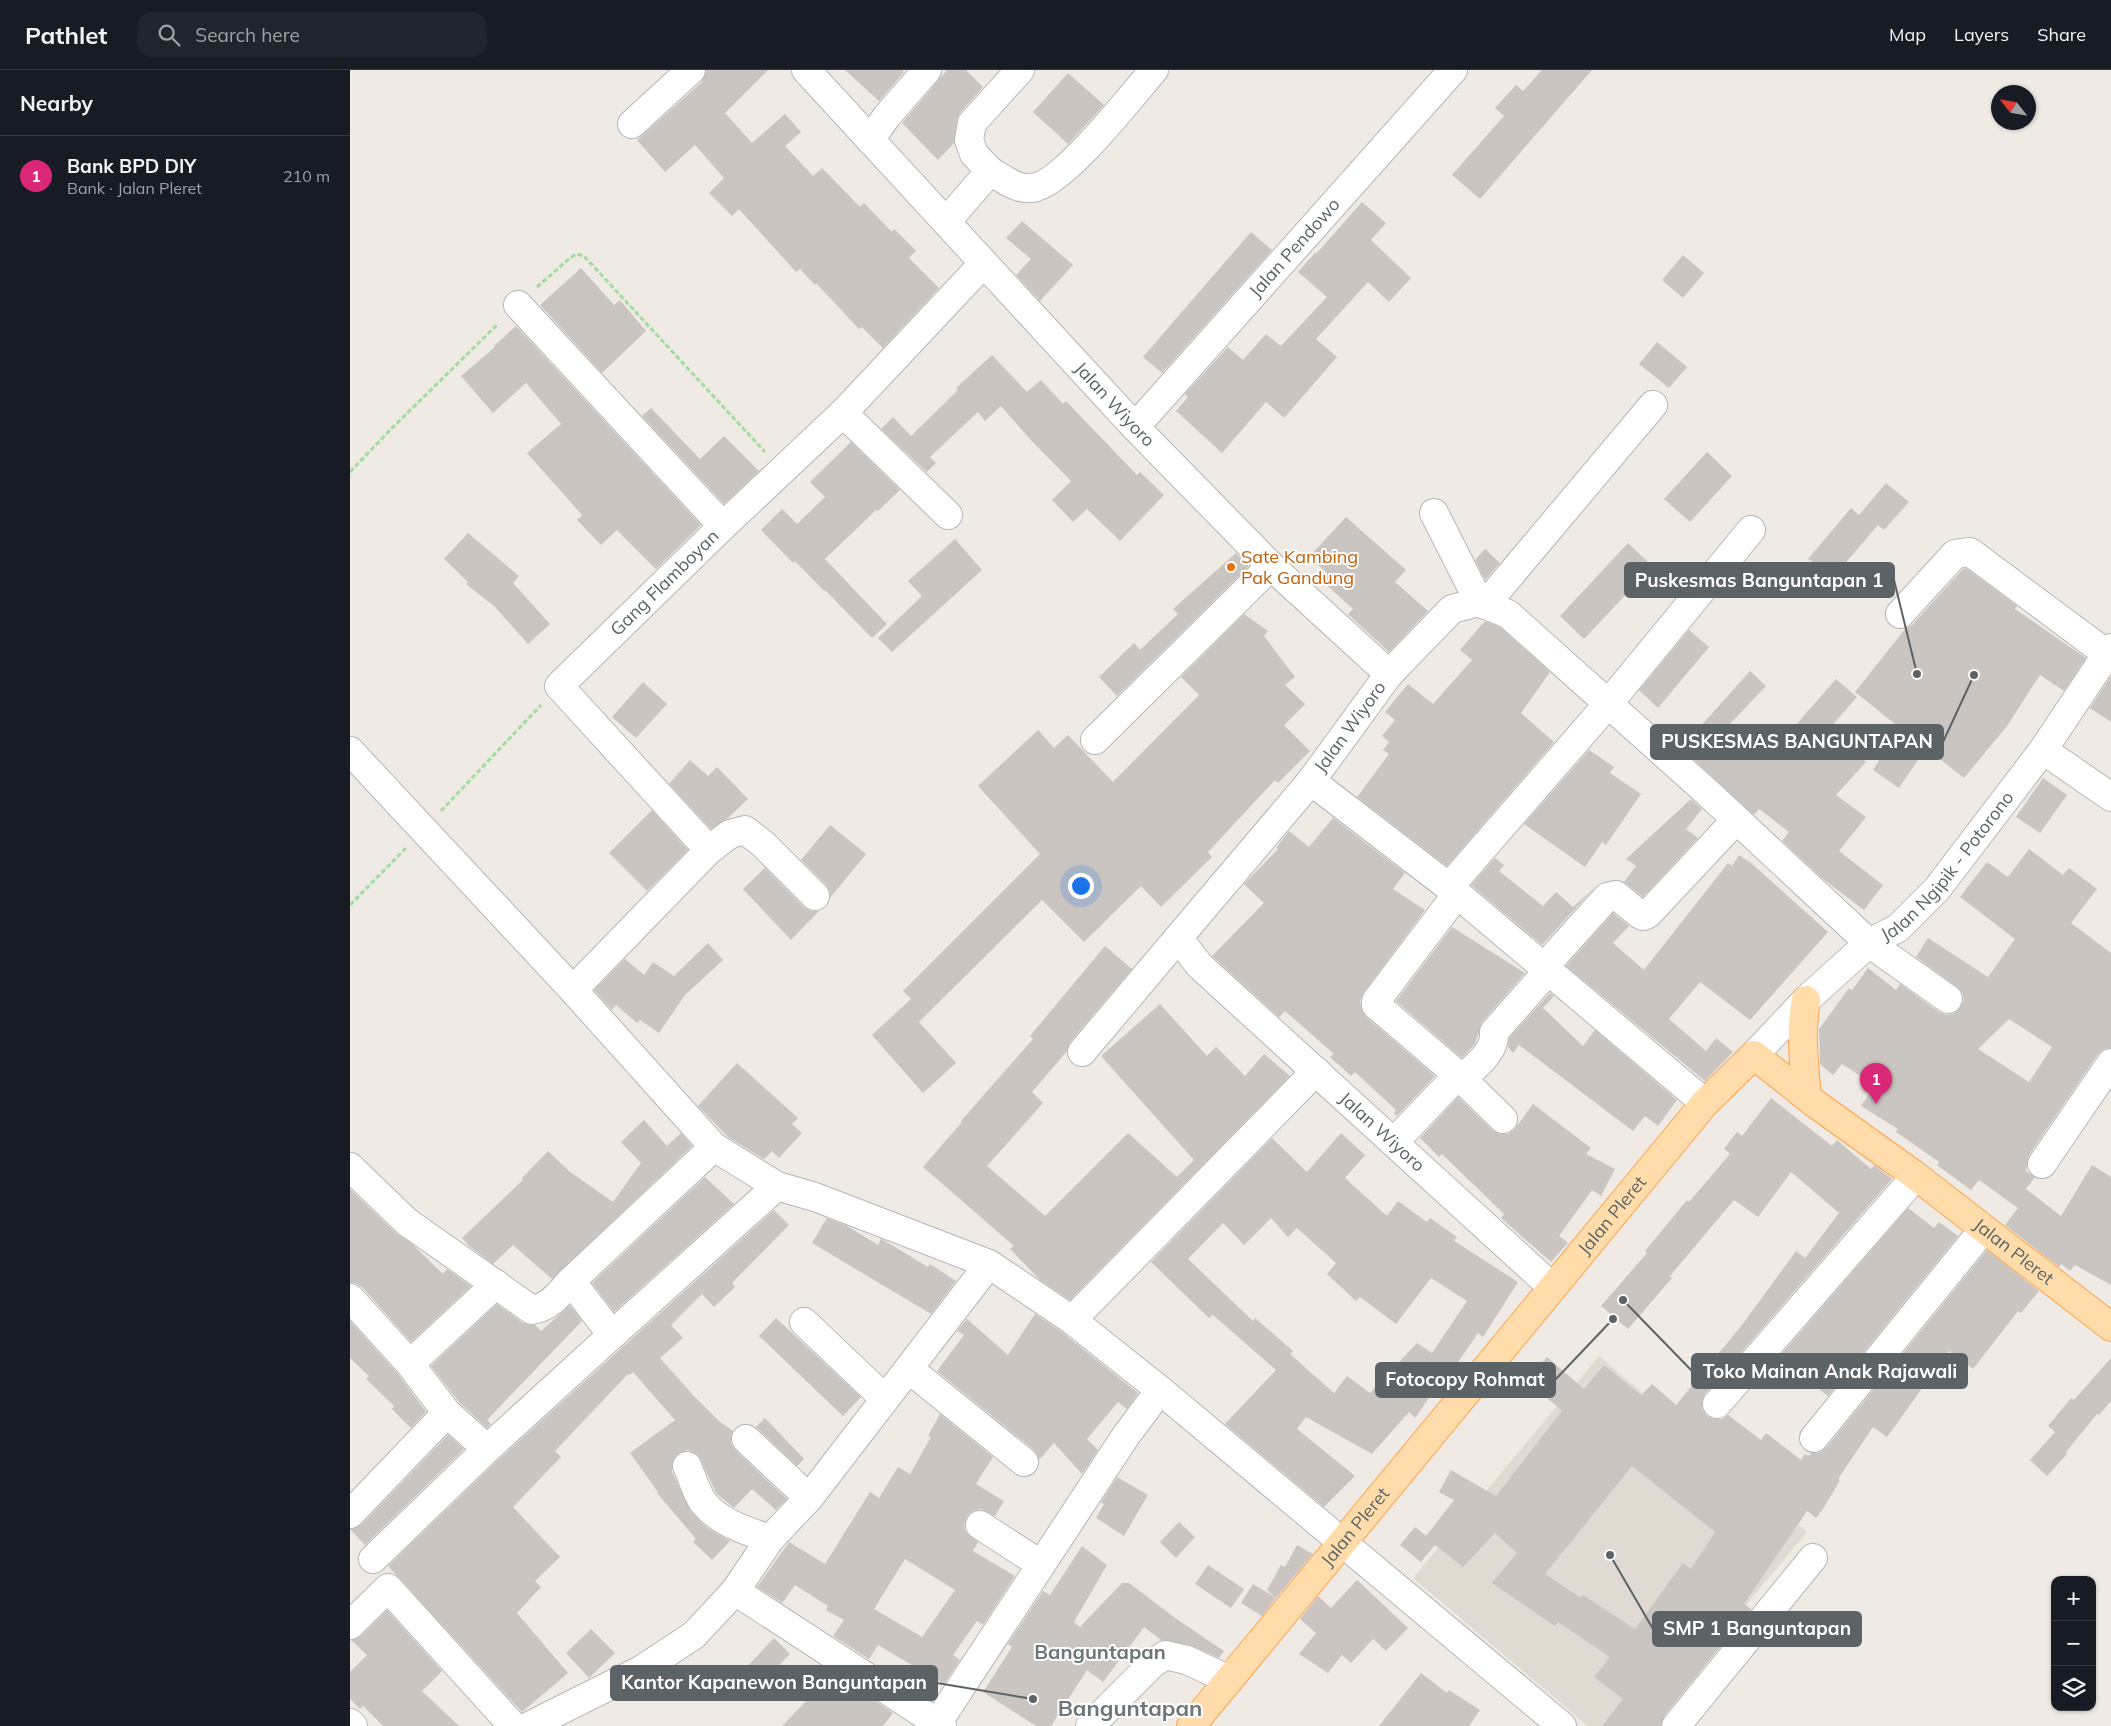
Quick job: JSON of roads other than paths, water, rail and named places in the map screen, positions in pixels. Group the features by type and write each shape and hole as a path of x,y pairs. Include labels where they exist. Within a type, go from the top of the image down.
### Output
{"main road":[{"path":"1806,1000 1802,1042 1807,1097"},
{"name":"Jalan Pleret","path":"1191,1726 1705,1103 1754,1055 1807,1097 1916,1176 1983,1230 2111,1326"}],"street":[{"path":"632,124 691,70"},
{"name":"Jalan Wiyoro","path":"806,70 1135,426 1271,566 1389,674 1311,781 1178,938 1200,966 1552,1287"},
{"path":"870,140 927,70"},
{"path":"1020,70 972,123 969,140 974,154 990,171 1015,185 1030,189 1042,186 1082,152 1154,70"},
{"name":"Jalan Pendowo","path":"1135,426 1453,70"},
{"path":"946,222 990,171"},
{"name":"Gang Flamboyan","path":"709,850 559,686 723,526 843,413 984,264"},
{"path":"518,305 723,526"},
{"path":"1482,604 1653,404"},
{"path":"843,413 948,515"},
{"path":"1434,513 1482,604"},
{"path":"1503,1119 1460,1077 1376,1005 1376,1001 1453,890 1751,530"},
{"path":"1900,614 1955,554 1970,552 2109,651"},
{"path":"1095,740 1271,566"},
{"path":"1389,674 1452,609 1482,604 1508,614 1869,943 1948,999"},
{"name":"Jalan Ngipik - Potorono","path":"1754,1055 1806,1000 1869,943 1898,928 1937,889 2043,750 2109,651"},
{"path":"2043,750 2111,797"},
{"path":"350,751 573,990 714,1147 777,1186 815,1197 989,1264 1072,1320 1160,1390 1562,1726"},
{"path":"1311,781 1453,890 1705,1103"},
{"path":"1394,1142 1491,1049 1495,1041 1494,1032 1608,897 1616,895 1639,914 1643,916 1648,914 1736,820"},
{"path":"573,990 709,850 730,834 746,830 763,844 814,896"},
{"path":"1082,1052 1178,938"},
{"path":"2042,1164 2103,1092 2111,1063"},
{"path":"1072,1320 1316,1071"},
{"path":"350,1167 406,1222 532,1310 542,1308 551,1302 714,1147"},
{"path":"1717,1404 1916,1176"},
{"path":"373,1559 487,1449 777,1186"},
{"path":"1814,1438 1983,1230"},
{"path":"529,1726 641,1670 694,1635 734,1592 770,1539 809,1498 989,1264"},
{"path":"571,1281 612,1335"},
{"path":"410,1364 496,1284"},
{"path":"350,1298 410,1364 447,1413 487,1449"},
{"path":"804,1322 885,1399"},
{"path":"909,1369 1024,1462"},
{"path":"734,1592 940,1724 1040,1564 1125,1437 1160,1390"},
{"path":"350,1514 447,1413"},
{"path":"746,1439 809,1498"},
{"path":"687,1466 702,1501 715,1514 741,1529 770,1539"},
{"path":"980,1525 1040,1564"},
{"path":"1676,1726 1813,1558"},
{"path":"350,1625 388,1588 512,1726"},
{"path":"1090,1726 1152,1664 1165,1656 1187,1660 1229,1680"},
{"path":"350,1723 353,1726"}],"place":[{"name":"Sate Kambing Pak Gandung","path":"1231,567"},
{"name":"Puskesmas Banguntapan 1","path":"1917,674"},
{"name":"PUSKESMAS BANGUNTAPAN","path":"1974,675"},
{"name":"Bank BPD DIY","path":"1876,1104"},
{"name":"Toko Mainan Anak Rajawali","path":"1623,1300"},
{"name":"Fotocopy Rohmat","path":"1613,1319"},
{"name":"SMP 1 Banguntapan","path":"1610,1555"},
{"name":"Kantor Kapanewon Banguntapan","path":"1033,1699"}],"district":[{"name":"Banguntapan","path":"1100,1652"},
{"name":"Banguntapan","path":"1130,1708"}]}
